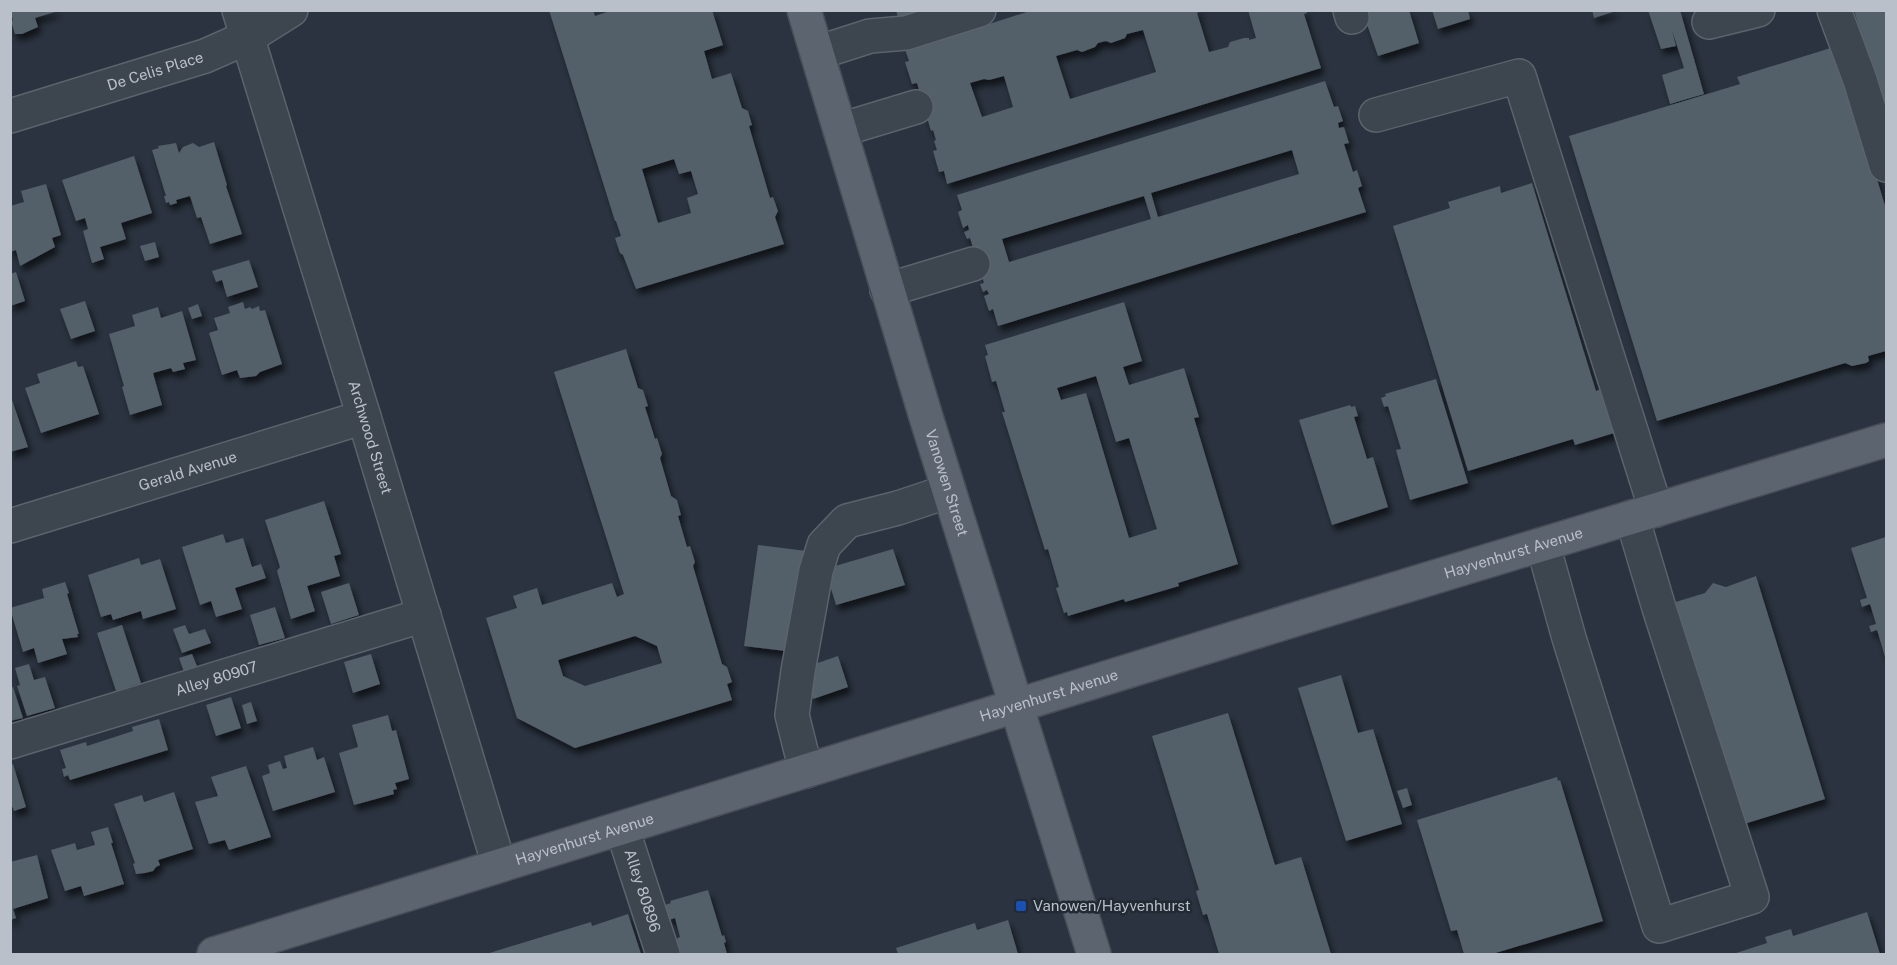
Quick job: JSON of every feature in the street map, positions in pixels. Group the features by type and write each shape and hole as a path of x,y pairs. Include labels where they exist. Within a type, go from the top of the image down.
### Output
{"main road":[{"name":"Vanowen Street","path":"804,10 887,290 1094,954"},
{"name":"Hayvenhurst Avenue","path":"214,954 1887,440"}],"street":[{"name":"De Celis Place","path":"10,116 205,57 243,24 291,10"},
{"path":"816,52 870,36 906,33 979,10"},
{"path":"1709,22 1758,10"},
{"path":"1834,10 1860,80 1887,165"},
{"name":"Archwood Street","path":"243,24 499,865"},
{"path":"1376,115 1519,76 1644,514 1659,608 1752,897 1659,926 1570,641 1543,545"},
{"path":"840,130 916,107"},
{"path":"887,290 973,264"},
{"name":"Gerald Avenue","path":"10,526 364,417"},
{"path":"806,771 792,716 816,571 824,545 847,521 950,491"},
{"name":"Alley 80907","path":"10,742 424,615"},
{"name":"Alley 80896","path":"622,828 663,954"}],"building":[{"path":"10,10 58,11 35,18 38,27 22,34 15,34"},
{"path":"549,10 593,10 595,16 613,10 712,10 723,45 704,51 712,79 731,73 742,108 748,111 752,125 749,126 770,198 773,197 778,211 775,217 784,244 636,289 615,238 621,236","holes":["674,159 679,174 691,171 698,194 687,198 691,213 658,223 642,169"]},
{"path":"896,10 955,10 900,25"},
{"path":"1033,10 1203,10 1197,13 1209,52 1228,47 1230,42 1244,38 1249,38 1249,40 1256,38 1248,10 1306,10 1307,13 1304,14 1321,68 947,184 944,171 939,172 933,151 937,150 934,141 936,140 933,130 931,131 917,83 912,84 905,62 909,61 905,49 919,42 920,46","holes":["1143,30 1156,72 1070,99 1056,56 1077,50 1082,52 1095,47 1098,43 1106,41 1111,43 1125,38 1127,34","1004,76 1013,107 982,117 970,83"]},
{"path":"1362,10 1409,10 1419,43 1378,56"},
{"path":"1432,10 1468,10 1470,19 1438,29"},
{"path":"1592,10 1616,10 1616,11 1594,18"},
{"path":"1648,10 1680,10 1704,94 1670,104 1662,75 1684,68 1672,30 1676,46 1661,49"},
{"path":"1854,10 1886,10 1886,118"},
{"path":"1837,46 1886,209 1886,351 1868,356 1869,361 1866,363 1852,366 1845,363 1657,421 1569,136 1740,84 1737,77"},
{"path":"1325,81 1334,107 1338,106 1343,121 1338,123 1339,128 1344,127 1349,143 1344,144 1353,172 1357,170 1362,186 1358,188 1366,212 998,326 993,309 989,311 984,296 989,294 987,290 983,292 980,284 984,283 970,238 967,239 964,232 969,230 968,225 963,228 958,212 962,210 957,195","holes":["1292,150 1299,174 1158,217 1151,193","1144,196 1151,219 1009,262 1002,239"]},
{"path":"214,142 242,234 210,244 201,217 197,218 190,196 176,200 177,203 170,205 169,202 166,203 152,150 159,148 158,146 176,143 179,153 183,147 193,143 199,147"},
{"path":"134,156 152,213 121,223 126,239 100,247 104,259 92,263 83,231 88,229 85,218 76,221 62,180"},
{"path":"1532,183 1596,391 1601,389 1614,433 1575,445 1573,439 1468,471 1393,226 1450,208 1448,202 1500,186 1501,193"},
{"path":"46,184 61,235 52,238 55,247 20,266 16,250 10,252 10,206 24,202 21,191"},
{"path":"155,242 159,257 145,261 140,246"},
{"path":"249,260 258,287 227,297 222,280 216,282 212,271"},
{"path":"16,272 25,301 10,306 10,274"},
{"path":"85,301 95,331 71,339 60,309"},
{"path":"243,302 245,309 259,306 260,311 265,310 282,364 260,372 256,376 240,378 237,370 222,375 209,333 218,330 214,318 230,313 228,307"},
{"path":"1124,302 1142,361 1123,367 1129,385 1184,368 1199,417 1194,418 1238,564 1178,583 1179,586 1125,602 1124,599 1068,616 1067,612 1064,613 1048,549 1045,550 1002,412 1005,412 996,381 992,382 985,356 988,355 985,345","holes":["1096,376 1116,442 1129,438 1157,529 1129,538 1086,393 1061,400 1057,388"]},
{"path":"198,304 202,316 192,319 188,308"},
{"path":"158,307 161,318 182,311 196,360 183,363 185,369 173,372 171,368 153,373 162,405 130,415 109,334 135,326 132,315"},
{"path":"626,349 638,388 643,390 648,406 645,407 662,454 660,458 671,496 677,500 681,515 678,516 687,547 690,546 695,562 693,566 722,664 727,667 732,682 727,684 732,700 575,748 517,718 486,618 517,608 513,596 537,588 542,605 612,583 617,597 624,594 554,372","holes":["635,636 657,646 662,663 585,686 563,676 558,660"]},
{"path":"76,361 78,367 83,366 99,414 41,433 25,388 40,383 37,374"},
{"path":"1436,379 1468,483 1410,500 1396,450 1401,449 1388,406 1384,407 1381,398 1386,396 1385,394"},
{"path":"10,394 28,447 10,452"},
{"path":"1350,405 1355,406 1358,416 1354,417 1367,459 1373,457 1388,507 1332,525 1299,420"},
{"path":"324,501 341,554 334,556 340,576 307,586 315,611 291,619 277,571 280,567 265,520"},
{"path":"223,534 226,543 243,538 252,567 261,564 266,578 235,588 242,609 216,617 211,601 200,605 182,547"},
{"path":"1886,537 1886,660 1877,630 1871,632 1869,626 1876,624 1870,604 1862,607 1860,600 1867,598 1851,548"},
{"path":"758,545 807,551 794,652 744,646"},
{"path":"893,549 905,585 836,605 825,569"},
{"path":"139,558 141,565 160,559 176,609 143,619 141,611 113,620 111,614 101,617 88,575"},
{"path":"1756,576 1825,799 1744,824 1669,604 1705,593 1713,583 1726,587"},
{"path":"65,582 78,637 62,639 67,654 38,663 34,648 23,652 10,608 44,598 42,589"},
{"path":"349,583 359,615 331,624 321,592"},
{"path":"275,607 285,638 259,645 250,615"},
{"path":"122,625 141,683 116,691 97,633"},
{"path":"185,625 189,634 205,629 211,643 182,653 173,629"},
{"path":"192,654 197,666 184,672 179,658"},
{"path":"371,654 380,684 353,693 344,662"},
{"path":"838,656 848,687 813,699 803,668"},
{"path":"29,664 34,680 45,677 55,708 27,716 17,686 20,685 15,668"},
{"path":"1341,675 1358,733 1373,729 1402,824 1346,841 1298,688"},
{"path":"13,687 23,718 10,721 10,688"},
{"path":"231,697 241,728 216,736 206,705"},
{"path":"251,702 257,721 247,724 242,705"},
{"path":"1228,713 1275,865 1301,857 1331,954 1219,954 1207,914 1203,915 1196,891 1199,890 1152,736"},
{"path":"388,715 392,731 396,730 409,779 395,783 397,789 393,790 394,794 354,805 339,753 358,747 352,725"},
{"path":"159,719 168,750 70,780 68,775 64,777 62,769 66,768 60,750 86,742 87,746 133,731 132,727"},
{"path":"313,747 317,760 324,757 335,792 273,811 262,776 270,773 268,765 280,761 283,769 287,768 284,756"},
{"path":"13,764 26,807 14,811 10,801 10,765"},
{"path":"246,766 271,837 229,850 225,840 209,844 195,802 218,796 211,777"},
{"path":"1557,777 1558,781 1560,780 1603,921 1492,954 1464,954 1457,930 1451,931 1417,820"},
{"path":"1407,788 1412,805 1403,808 1397,791"},
{"path":"174,792 193,849 158,860 160,865 153,871 136,874 133,864 135,863 114,804 142,795 144,802"},
{"path":"108,827 124,884 84,896 81,886 65,891 51,850 75,843 77,850 95,845 91,832"},
{"path":"37,855 48,898 13,909 16,918 10,920 10,862"},
{"path":"708,890 722,936 724,935 727,954 681,954 676,939 680,937 675,918 669,920 665,905 671,903 670,901"},
{"path":"1867,912 1880,954 1733,954 1767,943 1765,937 1791,929 1793,936"},
{"path":"628,914 641,954 486,954 591,922 592,926"},
{"path":"1008,920 1018,954 898,954 896,948 975,923 977,930"}],"place":[{"name":"Vanowen/Hayvenhurst","path":"1021,906"}]}
